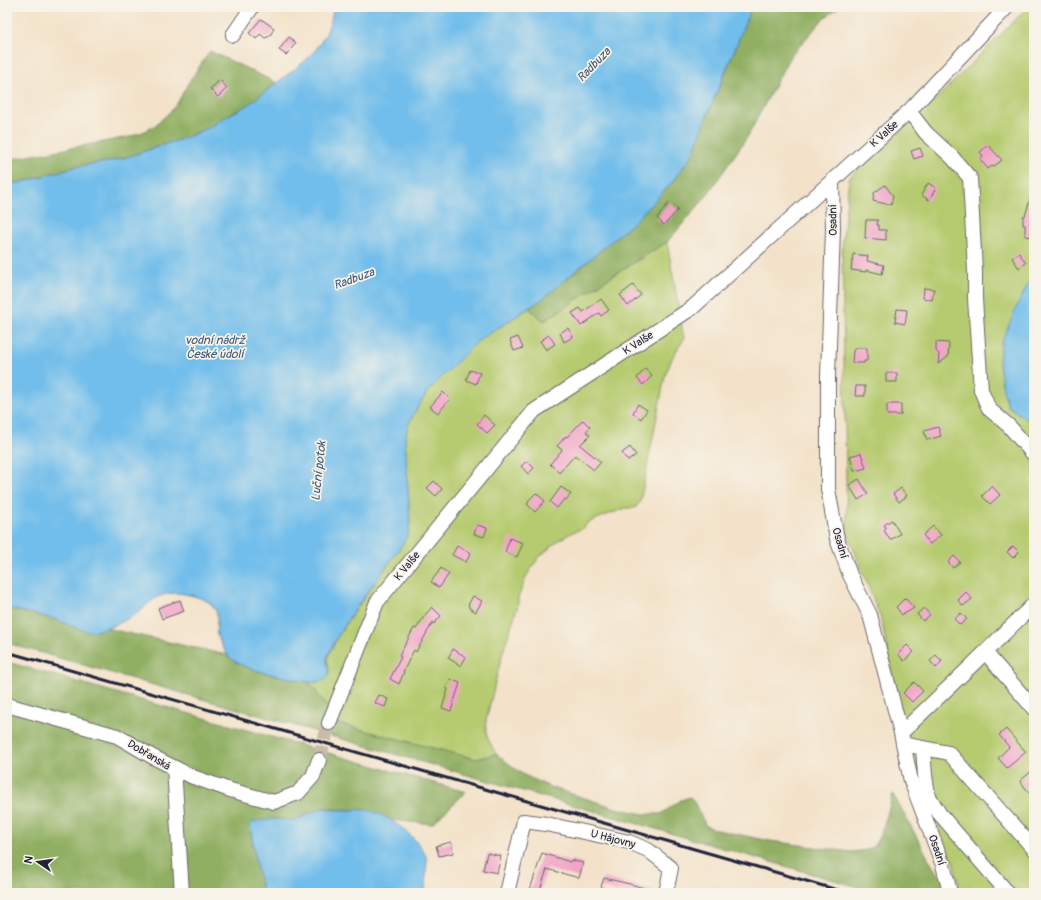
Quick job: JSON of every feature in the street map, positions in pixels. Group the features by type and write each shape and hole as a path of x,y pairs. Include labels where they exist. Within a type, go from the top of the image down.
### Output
{"street":[{"path":"233,35 252,7"},
{"name":"K Valše","path":"329,723 377,602 534,411 692,308 909,111 1007,7"},
{"path":"909,111 926,133 952,157 970,178 975,299 981,390 989,409 1009,426 1034,455"},
{"name":"Osadní","path":"832,181 833,229 828,376 828,489 837,538 850,576 870,615 902,738 911,781 943,865 949,888"},
{"path":"1034,604 985,652 902,738 923,748 950,753 1034,850"},
{"path":"985,652 1034,708"},
{"name":"Dobřanská","path":"7,705 117,736 174,768 182,893"},
{"path":"923,748 928,795 939,812 1008,893"},
{"path":"174,768 193,777 230,790 274,802 298,793 313,776 319,760"},
{"name":"U Hájovny","path":"507,893 524,821 546,824 629,842 648,850 671,868 666,893"}],"green space":[{"path":"754,7 839,7 823,19 789,58 748,136 705,198 667,242 544,321 529,308 541,300 633,223 670,185 689,160 749,11"},
{"path":"1028,7 1034,7 1034,272 999,363 1003,390 1008,406 1034,425 1034,605 1026,612 1034,621 1034,893 961,893 953,861 914,777 881,619 847,532 842,247 849,178 942,93"},
{"path":"210,51 277,83 248,105 210,127 187,137 124,158 74,167 7,185 7,160 129,137 154,126 170,112 178,102 187,85"},
{"path":"667,242 684,339 673,356 665,376 640,502 635,508 626,508 587,523 584,528 559,540 539,557 527,575 518,598 518,605 502,655 486,720 486,732 488,739 496,754 476,759 339,724 309,682 319,682 329,669 327,659 337,638 402,545 408,534 410,524 405,439 408,425 427,392 478,341 529,308 544,321"},
{"path":"1034,326 1034,337 1032,343 1034,378 1027,370 1031,331"},
{"path":"7,608 55,619 90,631 105,628 227,655 243,666 254,670 309,682 339,724 476,759 496,754 524,775 550,787 616,808 643,814 661,814 681,800 690,797 706,826 717,830 770,841 851,852 866,850 870,849 878,840 893,794 933,867 956,893 879,893 7,643"},
{"path":"7,662 466,792 432,824 390,820 378,814 358,810 324,808 295,820 277,819 250,825 257,869 263,893 7,893"}],"water":[{"name":"vodní nádrž České údolí","path":"334,7 751,7 692,155 670,185 633,223 541,300 478,341 427,392 408,425 405,439 410,524 408,534 402,545 358,605 334,643 327,659 329,674 326,679 319,682 306,681 262,672 239,664 230,658 217,635 217,617 214,608 205,600 190,595 174,593 163,595 147,604 128,619 111,627 95,631 85,631 54,619 7,608 7,185 74,167 124,158 187,137 210,127 248,105 305,61 317,48 326,34"},
{"path":"1034,272 1034,326 1031,332 1027,370 1034,378 1034,425 1008,406 1003,390 999,363 1001,343"},
{"path":"322,808 334,810 371,811 396,823 412,837 424,852 427,860 425,893 263,893 257,869 250,824 252,822 271,819 295,820"}],"building":[{"path":"261,19 274,28 270,36 265,38 260,34 256,39 249,33"},
{"path":"289,37 296,43 286,55 279,50"},
{"path":"220,80 227,88 218,97 210,89"},
{"path":"988,145 1002,160 988,169 980,159 983,156 980,152"},
{"path":"920,148 923,156 914,159 911,151"},
{"path":"928,183 936,188 929,200 921,195"},
{"path":"885,185 893,196 891,205 873,201 874,193"},
{"path":"1032,193 1034,193 1034,237 1025,236 1025,225 1023,225 1023,216 1025,216"},
{"path":"670,202 678,210 664,225 657,218"},
{"path":"866,220 878,220 877,225 879,225 879,230 886,230 886,240 865,238"},
{"path":"1019,253 1026,263 1019,268 1012,258"},
{"path":"853,254 868,256 867,261 884,265 882,274 866,270 866,272 851,270"},
{"path":"633,285 641,295 628,306 620,295"},
{"path":"924,288 934,289 932,300 923,298"},
{"path":"601,299 609,310 601,316 599,313 581,326 572,313 580,308 583,312"},
{"path":"897,309 907,310 905,324 895,322"},
{"path":"568,328 573,337 564,342 560,333"},
{"path":"549,335 555,344 546,350 540,341"},
{"path":"518,337 523,348 514,351 510,340"},
{"path":"936,342 949,343 948,357 938,364 939,354 936,351"},
{"path":"856,348 867,348 867,361 864,361 864,363 852,363 853,351"},
{"path":"645,369 652,376 643,385 637,378"},
{"path":"470,370 480,373 476,384 466,380"},
{"path":"886,373 897,373 897,382 886,382"},
{"path":"856,386 865,386 865,396 855,396"},
{"path":"443,392 450,399 438,413 430,407"},
{"path":"638,404 647,410 641,419 633,413"},
{"path":"887,404 901,404 901,415 887,415"},
{"path":"484,415 495,425 487,433 477,424"},
{"path":"583,420 590,427 586,432 590,435 580,445 601,462 594,470 575,455 559,473 550,464 562,450 557,446"},
{"path":"938,427 941,436 927,440 924,431"},
{"path":"630,447 636,455 628,461 622,453"},
{"path":"861,453 866,468 854,471 850,456"},
{"path":"527,461 534,468 528,474 521,466"},
{"path":"859,479 868,494 858,500 849,485"},
{"path":"434,481 442,489 436,496 427,488"},
{"path":"992,486 1000,495 990,504 982,496"},
{"path":"561,487 571,494 566,500 564,499 557,508 550,502"},
{"path":"901,488 907,496 899,502 893,494"},
{"path":"536,493 545,501 535,512 527,504"},
{"path":"892,520 900,534 890,540 884,530 886,528 884,525"},
{"path":"477,525 487,528 484,537 474,534"},
{"path":"933,526 941,535 930,544 923,535"},
{"path":"510,538 523,543 517,557 505,552"},
{"path":"457,546 471,553 466,562 452,555"},
{"path":"1013,546 1019,552 1013,558 1007,552"},
{"path":"954,556 960,562 953,568 948,562"},
{"path":"441,568 449,574 439,588 431,582"},
{"path":"966,592 972,599 963,606 958,600"},
{"path":"473,596 482,601 476,612 469,608 468,605"},
{"path":"905,598 914,608 902,615 896,607"},
{"path":"180,600 184,611 162,619 158,608"},
{"path":"432,607 441,616 434,624 433,622 416,652 414,650 399,684 390,679 401,657 399,656 414,628 416,629"},
{"path":"924,608 930,615 923,621 917,614"},
{"path":"961,613 967,619 960,625 954,619"},
{"path":"907,645 914,652 904,661 898,654"},
{"path":"453,649 466,657 461,666 448,658"},
{"path":"936,655 942,661 936,668 930,661"},
{"path":"450,679 460,683 451,711 442,708 448,689 446,688"},
{"path":"914,682 923,691 912,702 903,693"},
{"path":"379,695 388,699 385,707 375,703"},
{"path":"1006,729 1026,752 1007,768 998,758 1009,747 999,735"},
{"path":"1034,769 1034,799 1020,781"},
{"path":"451,842 453,853 439,856 436,846"},
{"path":"487,853 501,856 497,873 483,870"},
{"path":"542,853 570,862 571,860 583,863 579,878 547,869 539,893 529,893"},
{"path":"604,878 634,885 653,891 653,893 620,893 601,887"}],"tunnel":[{"path":"319,760 329,723"}],"railway":[{"path":"7,652 848,893"}],"water label":[{"name":"Radbuza","path":"594,65"},
{"name":"Radbuza","path":"354,279"},
{"name":"Luční potok","path":"319,471"}]}
